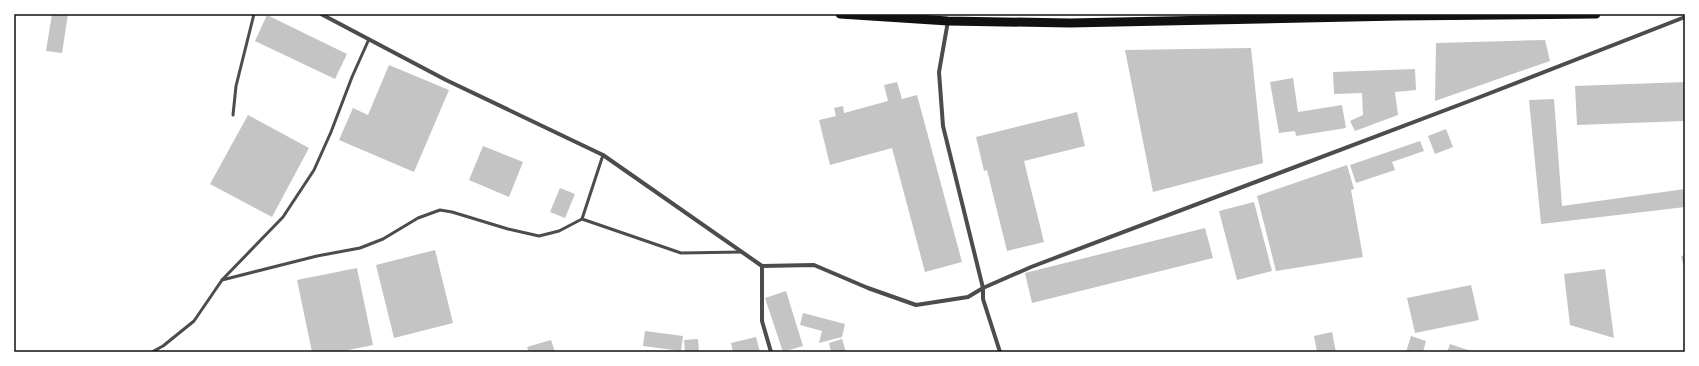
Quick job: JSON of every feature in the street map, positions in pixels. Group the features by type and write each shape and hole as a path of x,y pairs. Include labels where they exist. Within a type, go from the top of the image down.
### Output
{"main road":[{"path":"840,14 948,21 1070,23 1257,16 1596,14"}],"street":[{"path":"322,14 446,80 603,155 762,266 814,265 868,288 916,305 968,297 983,288 1038,264 1480,97 1685,17"},
{"path":"948,21 939,72 943,126 983,288 983,299 1000,352"},
{"path":"762,266 762,321 772,352"}],"lane":[{"path":"233,115 236,86 254,14"},
{"path":"152,352 163,346 194,321 222,280 283,217 314,170 369,39"},
{"path":"222,280 318,256 360,248 383,239 418,218 440,210 539,236 559,231 582,219 603,155"},
{"path":"582,219 682,253 742,252"}],"building":[{"path":"52,14 68,14 62,53 46,51"},
{"path":"267,15 347,54 335,79 255,41"},
{"path":"1545,40 1550,61 1435,101 1436,43"},
{"path":"1251,48 1263,163 1153,192 1125,50"},
{"path":"389,65 449,90 414,172 339,140 353,108 368,115"},
{"path":"1415,69 1416,90 1395,92 1398,115 1355,131 1350,121 1363,115 1362,93 1334,94 1333,72"},
{"path":"1293,78 1298,112 1342,105 1346,128 1296,136 1295,131 1279,133 1270,82"},
{"path":"897,82 902,99 917,95 962,262 925,272 892,148 830,165 819,120 836,116 834,108 843,106 844,113 888,101 884,85"},
{"path":"1685,82 1685,121 1577,125 1575,86"},
{"path":"1554,99 1562,206 1685,189 1685,207 1541,224 1529,100"},
{"path":"1077,112 1085,146 1024,161 1044,242 1007,251 987,170 984,171 976,137"},
{"path":"248,115 309,148 272,217 210,184"},
{"path":"1446,129 1453,147 1435,154 1428,136"},
{"path":"1420,141 1424,151 1392,162 1395,170 1356,183 1350,165"},
{"path":"483,146 523,162 509,197 469,180"},
{"path":"1347,165 1354,189 1351,190 1363,257 1276,271 1257,196"},
{"path":"560,188 575,194 565,218 550,212"},
{"path":"1254,202 1272,271 1237,280 1219,211"},
{"path":"1205,228 1213,258 1032,303 1025,273"},
{"path":"435,250 453,323 394,338 376,265"},
{"path":"1685,255 1685,268 1684,268 1681,256"},
{"path":"357,268 373,345 339,352 312,352 297,280"},
{"path":"1605,269 1614,338 1570,325 1564,274"},
{"path":"1471,285 1479,320 1415,333 1407,298"},
{"path":"786,291 803,346 783,352 765,298"},
{"path":"803,313 845,324 842,337 819,343 822,331 800,325"},
{"path":"645,331 683,336 681,351 643,346"},
{"path":"1332,332 1336,352 1317,352 1314,336"},
{"path":"1411,336 1426,341 1423,352 1406,352"},
{"path":"756,337 760,352 733,352 731,343"},
{"path":"698,339 699,352 685,352 684,340"},
{"path":"842,339 846,352 831,352 829,343"},
{"path":"551,340 555,352 529,352 527,347"},
{"path":"1450,344 1471,351 1471,352 1447,352"}]}
